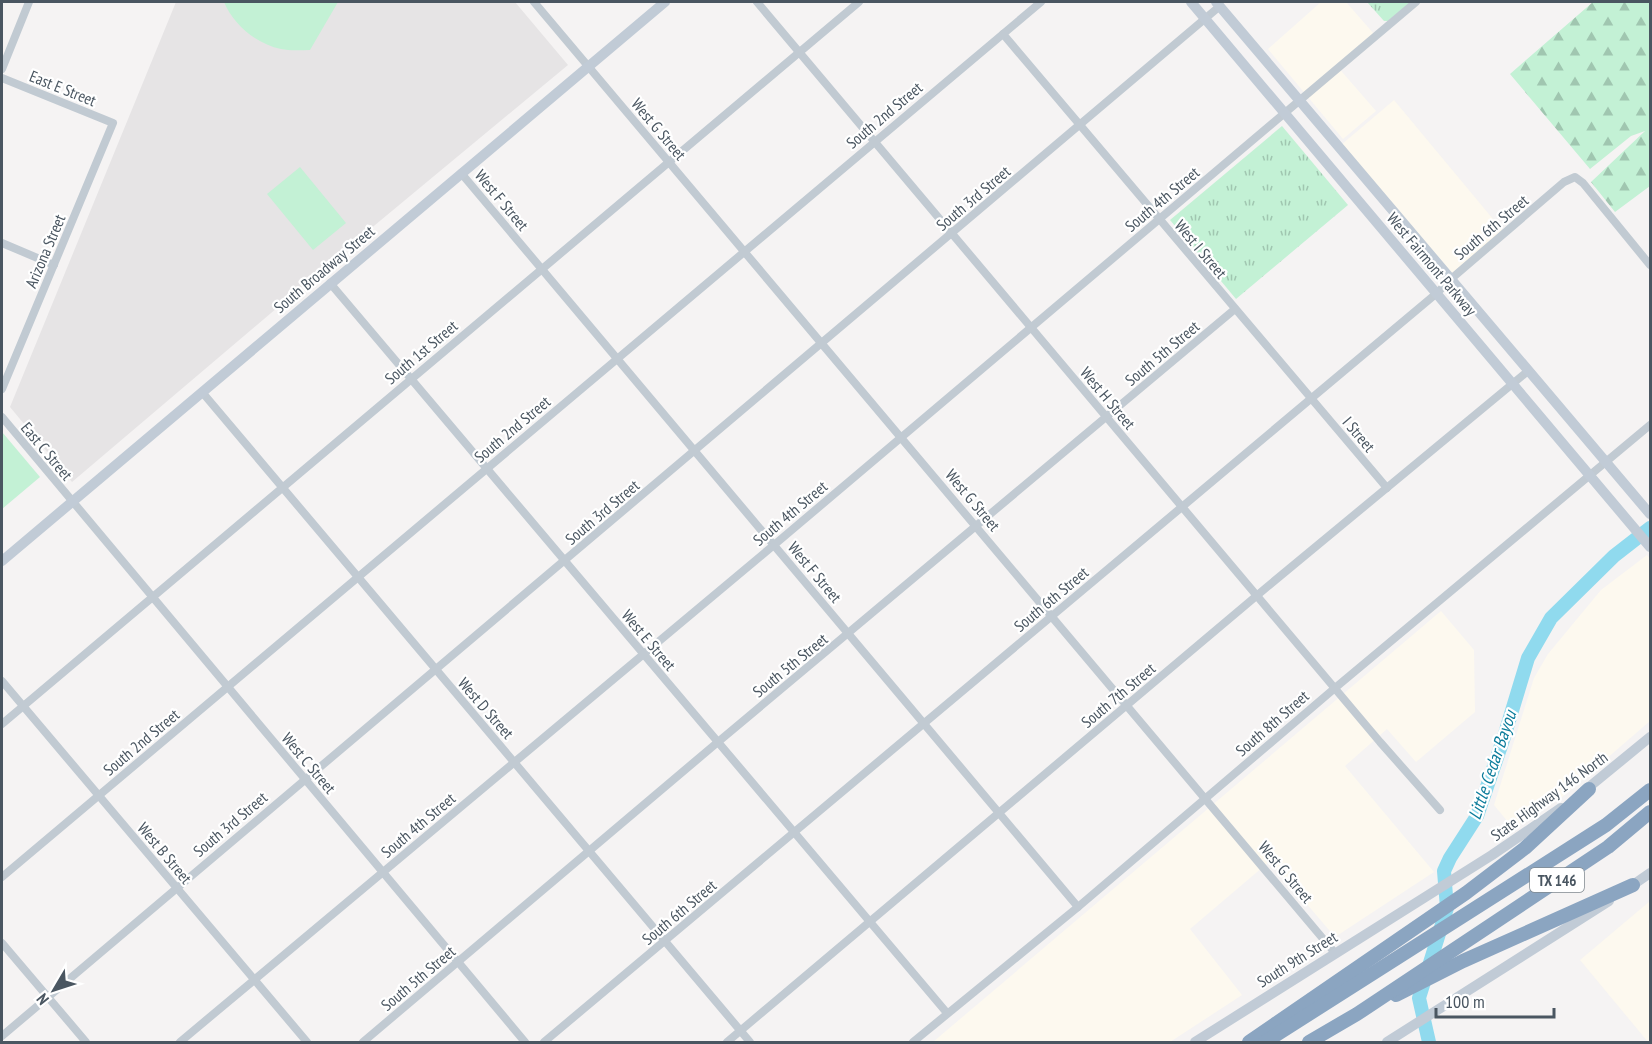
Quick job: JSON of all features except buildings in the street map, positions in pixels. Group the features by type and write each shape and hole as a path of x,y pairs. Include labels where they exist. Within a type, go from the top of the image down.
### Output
{"highway":[{"path":"1250,1042 1466,893 1525,848 1588,789"},
{"name":"TX 146","path":"1265,1042 1606,825 1650,790"},
{"name":"TX 146","path":"1400,988 1461,944 1608,847 1650,812"},
{"path":"1309,1042 1400,988 1633,885"}],"main road":[{"name":"South Broadway Street","path":"2,561 665,2"},
{"name":"West Fairmont Parkway","path":"1191,2 1650,547"},
{"name":"West Fairmont Parkway","path":"1218,4 1648,511"},
{"path":"1361,203 1376,190"},
{"name":"State Highway 146 North","path":"1416,902 1588,789 1650,737"},
{"path":"1392,1039 1650,873"},
{"name":"South 9th Street","path":"1195,1042 1416,902"}],"street":[{"path":"2,69 29,2"},
{"name":"West G Street","path":"534,2 1335,953"},
{"name":"West H Street","path":"757,2 1440,810"},
{"name":"South 1st Street","path":"2,724 859,2"},
{"name":"South 2nd Street","path":"2,877 1041,2"},
{"name":"South 4th Street","path":"180,1042 774,545 1416,2"},
{"name":"South 3rd Street","path":"2,1036 1206,19 1218,4"},
{"name":"West I Street","path":"1003,34 1311,397"},
{"name":"East E Street","path":"2,78 113,123"},
{"name":"Arizona Street","path":"2,389 113,123"},
{"name":"West F Street","path":"461,173 1078,907"},
{"name":"South 6th Street","path":"544,1042 1437,293 1564,182 1575,177 1583,183 1650,265"},
{"path":"2,243 54,265"},
{"name":"West E Street","path":"330,283 947,1013"},
{"name":"South 5th Street","path":"363,1042 717,742 1235,309"},
{"name":"South 7th Street","path":"727,1042 1528,371"},
{"name":"West D Street","path":"201,392 750,1042"},
{"name":"I Street","path":"1311,397 1387,488"},
{"name":"East C Street","path":"2,417 72,502"},
{"name":"South 8th Street","path":"913,1042 1078,907 1335,688 1650,425"},
{"name":"West C Street","path":"72,502 525,1042"},
{"name":"West B Street","path":"2,681 307,1042"},
{"path":"2,943 86,1042"}],"shaded area":[{"path":"176,2 515,2 568,65 72,482 10,407"},
{"path":"1321,2 1346,2 1374,34 1336,65 1376,111 1343,139 1268,49"},
{"path":"1394,100 1503,231 1451,274 1342,144"},
{"path":"1647,555 1650,559 1650,721 1561,798 1513,828 1494,805 1534,678 1548,654 1601,590"},
{"path":"1441,611 1474,650 1475,712 1416,762 1387,729 1345,766 1434,872 1335,937 1270,861 1190,929 1242,995 1170,1042 933,1042"},
{"path":"1650,901 1650,1042 1648,1042 1580,960"}],"green space":[{"path":"224,2 338,2 310,50 284,50 263,43 246,32 233,18"},
{"path":"1367,2 1411,2 1388,21 1384,21"},
{"path":"1593,2 1650,2 1650,186 1615,212 1591,182 1645,131 1631,136 1590,169 1510,74"},
{"path":"1282,126 1348,205 1236,299 1170,220"},
{"path":"300,167 346,223 313,250 267,194"},
{"path":"2,432 40,477 2,509"}],"waterway":[{"name":"Little Cedar Bayou","path":"1429,1042 1419,998 1447,908 1444,871 1477,816 1528,658 1551,618 1614,556 1650,528"}]}
